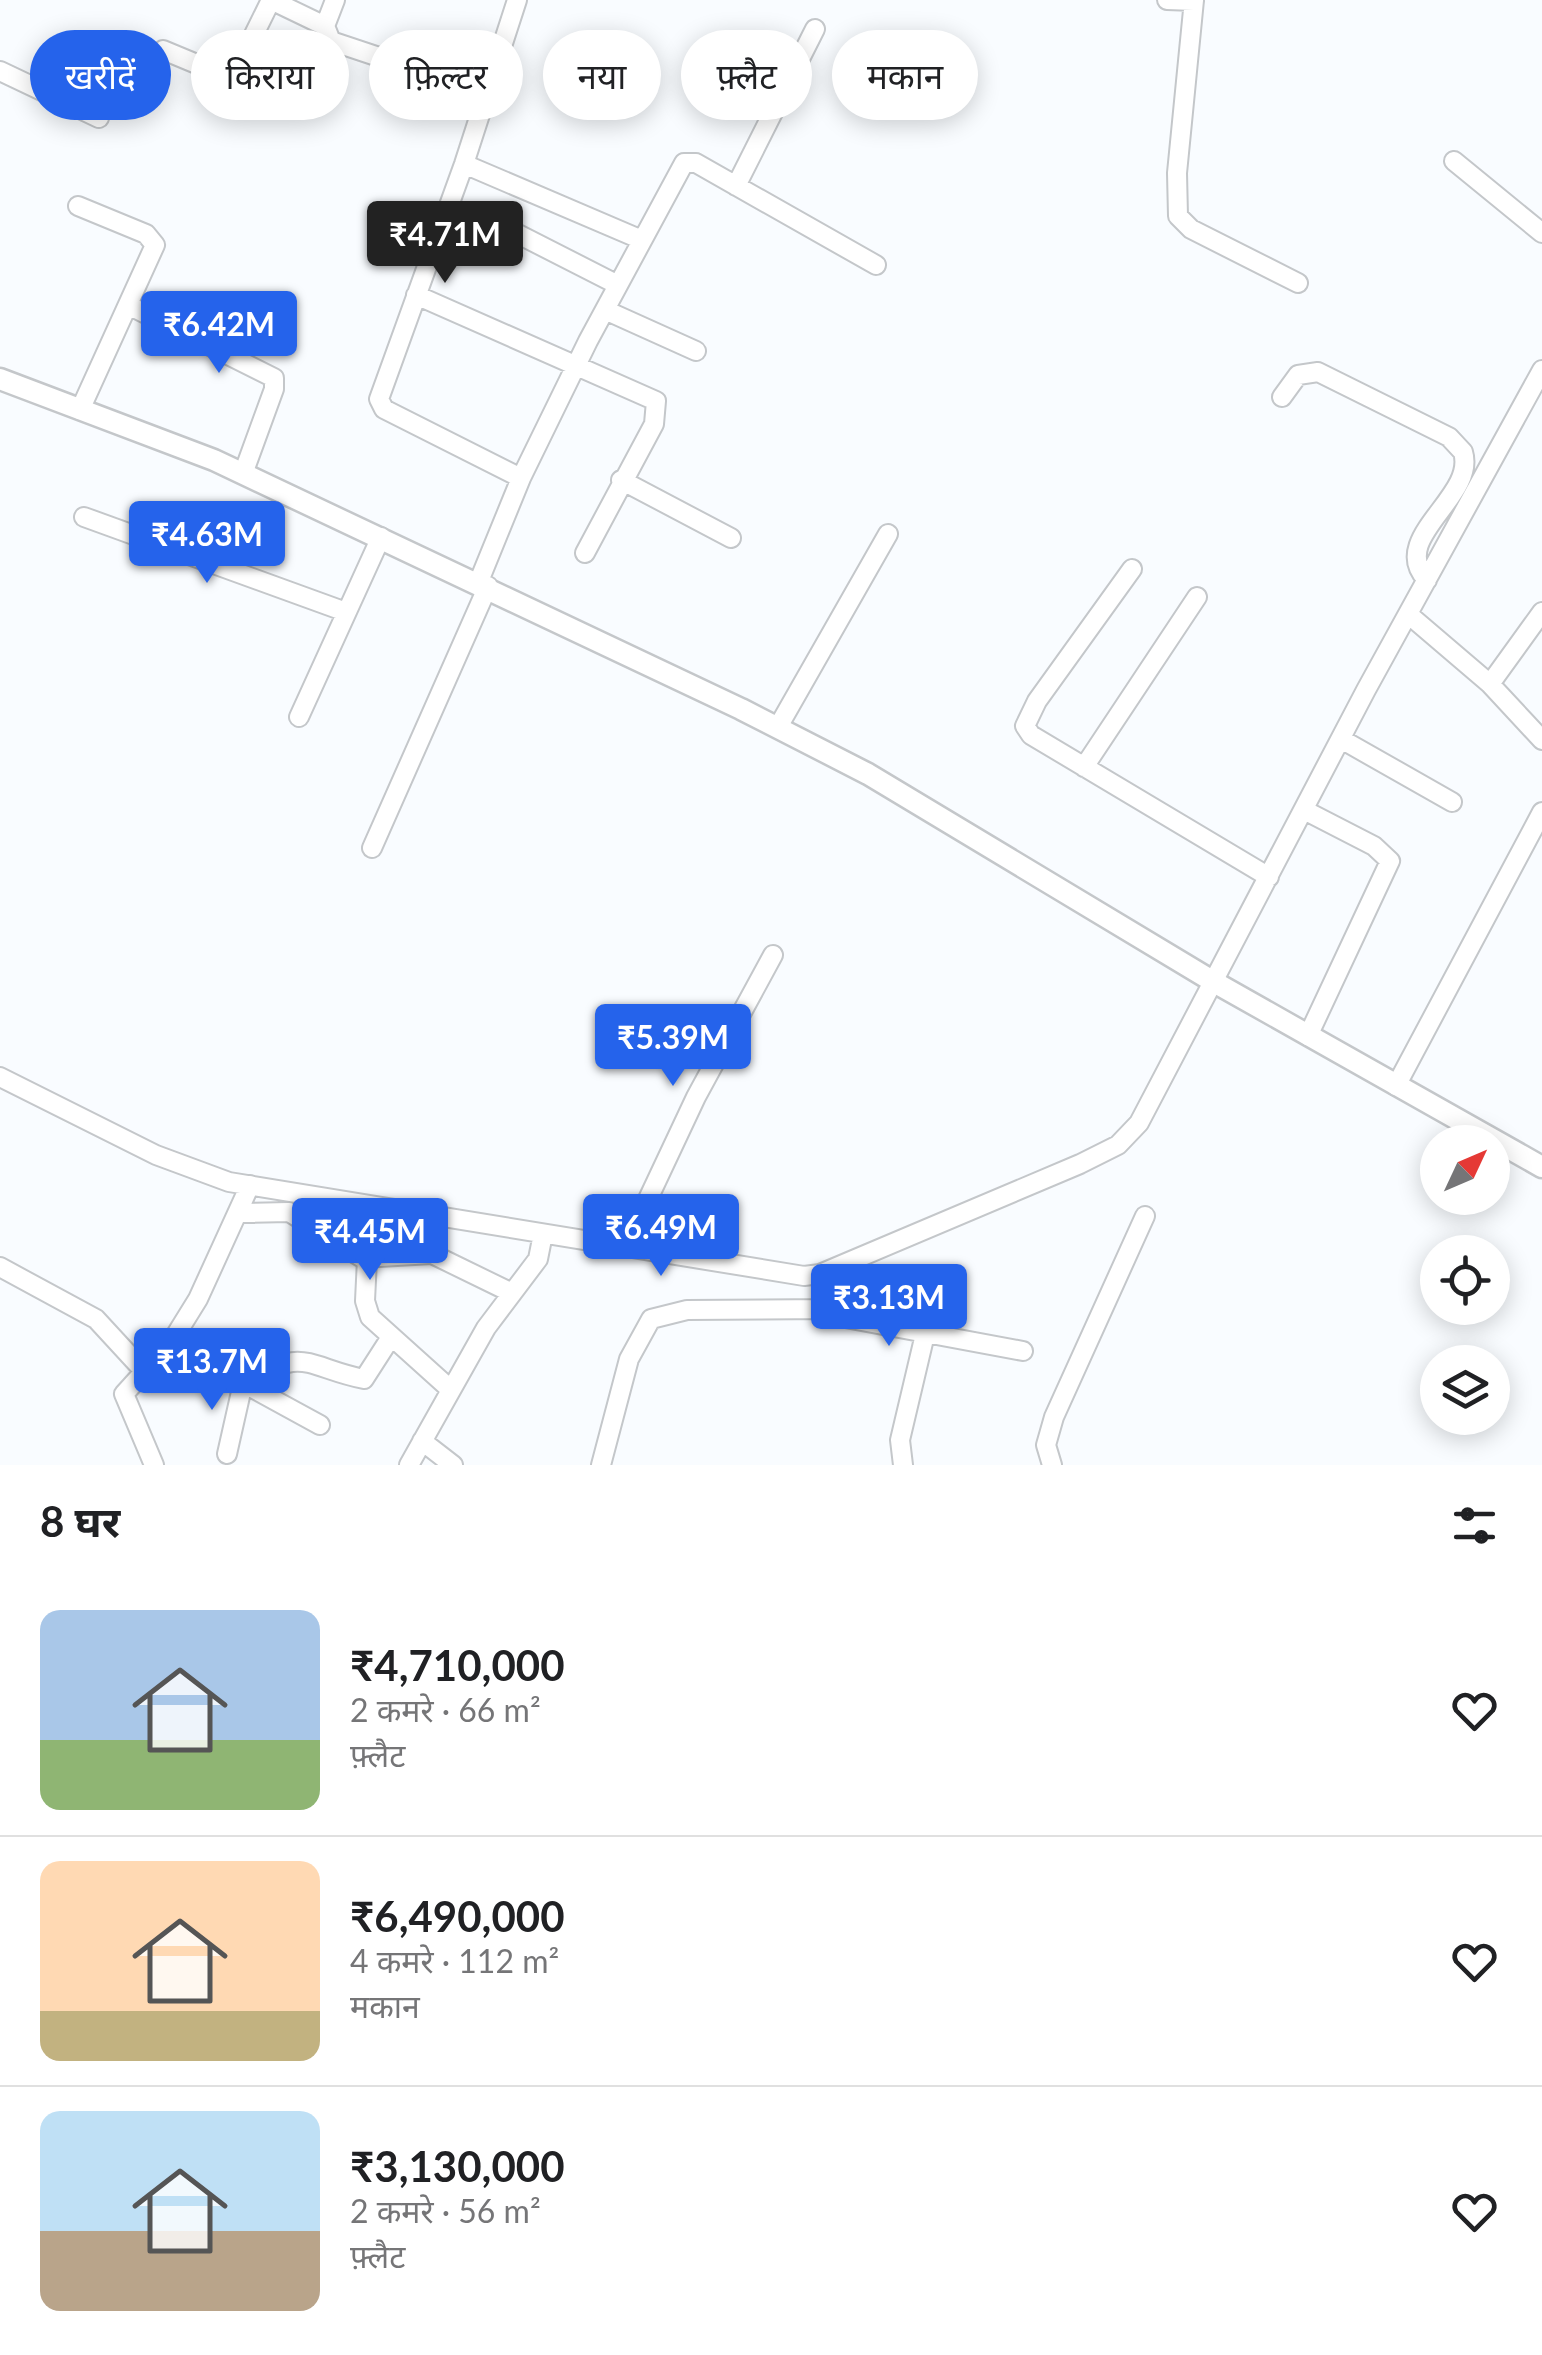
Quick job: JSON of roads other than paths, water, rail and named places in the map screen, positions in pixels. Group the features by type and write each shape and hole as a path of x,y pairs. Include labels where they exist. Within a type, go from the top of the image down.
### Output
{"main road":[{"path":"0,380 243,474 483,584 778,727 946,819 1214,982 1542,1167"}],"street":[{"path":"171,53 228,77 237,69 271,0 324,26"},
{"path":"335,0 324,26 327,37 369,54"},
{"path":"507,30 516,0"},
{"path":"1167,0 1194,1 1177,173 1178,216 1191,229 1298,283"},
{"path":"736,186 814,30"},
{"path":"0,71 30,85"},
{"path":"478,120 380,394 381,405 521,478"},
{"path":"1454,161 1542,233"},
{"path":"372,848 483,584 521,478 604,310 684,163 696,163 876,265"},
{"path":"464,164 642,240"},
{"path":"78,206 154,241 80,410"},
{"path":"516,233 618,285"},
{"path":"416,296 652,398 658,406 654,424 584,553"},
{"path":"128,305 274,378 274,389 243,474"},
{"path":"604,310 696,351"},
{"path":"246,1195 542,1243 624,1248 764,1272 820,1274 1118,1145 1138,1122 1542,370"},
{"path":"1282,397 1298,374 1318,372 1449,437 1463,452 1460,479 1414,554 1416,568 1426,580"},
{"path":"621,480 731,538"},
{"path":"84,517 346,612"},
{"path":"778,727 888,534"},
{"path":"298,717 381,537"},
{"path":"1132,569 1025,720 1031,734 1269,877"},
{"path":"1084,767 1197,596"},
{"path":"1490,684 1542,612"},
{"path":"1408,614 1490,684 1542,740"},
{"path":"1341,739 1452,802"},
{"path":"1304,810 1383,852 1390,861 1308,1036"},
{"path":"1396,1086 1542,812"},
{"path":"624,1248 696,1097 773,955"},
{"path":"0,1077 156,1155 289,1212 367,1259 432,1254 512,1293"},
{"path":"154,1465 124,1398 143,1370 161,1354 198,1299 246,1195"},
{"path":"1052,1465 1046,1445 1054,1417 1145,1216"},
{"path":"409,1465 450,1389 542,1243"},
{"path":"367,1259 366,1310 450,1389"},
{"path":"0,1268 96,1319 143,1370"},
{"path":"820,1274 830,1309"},
{"path":"601,1465 628,1358 652,1319 687,1310 830,1309 848,1318 926,1330 1023,1352"},
{"path":"902,1465 900,1440 926,1330"},
{"path":"227,1454 246,1385 269,1369 294,1360 364,1379 391,1336"},
{"path":"161,1354 246,1385 320,1425"},
{"path":"422,1440 453,1465"}]}
